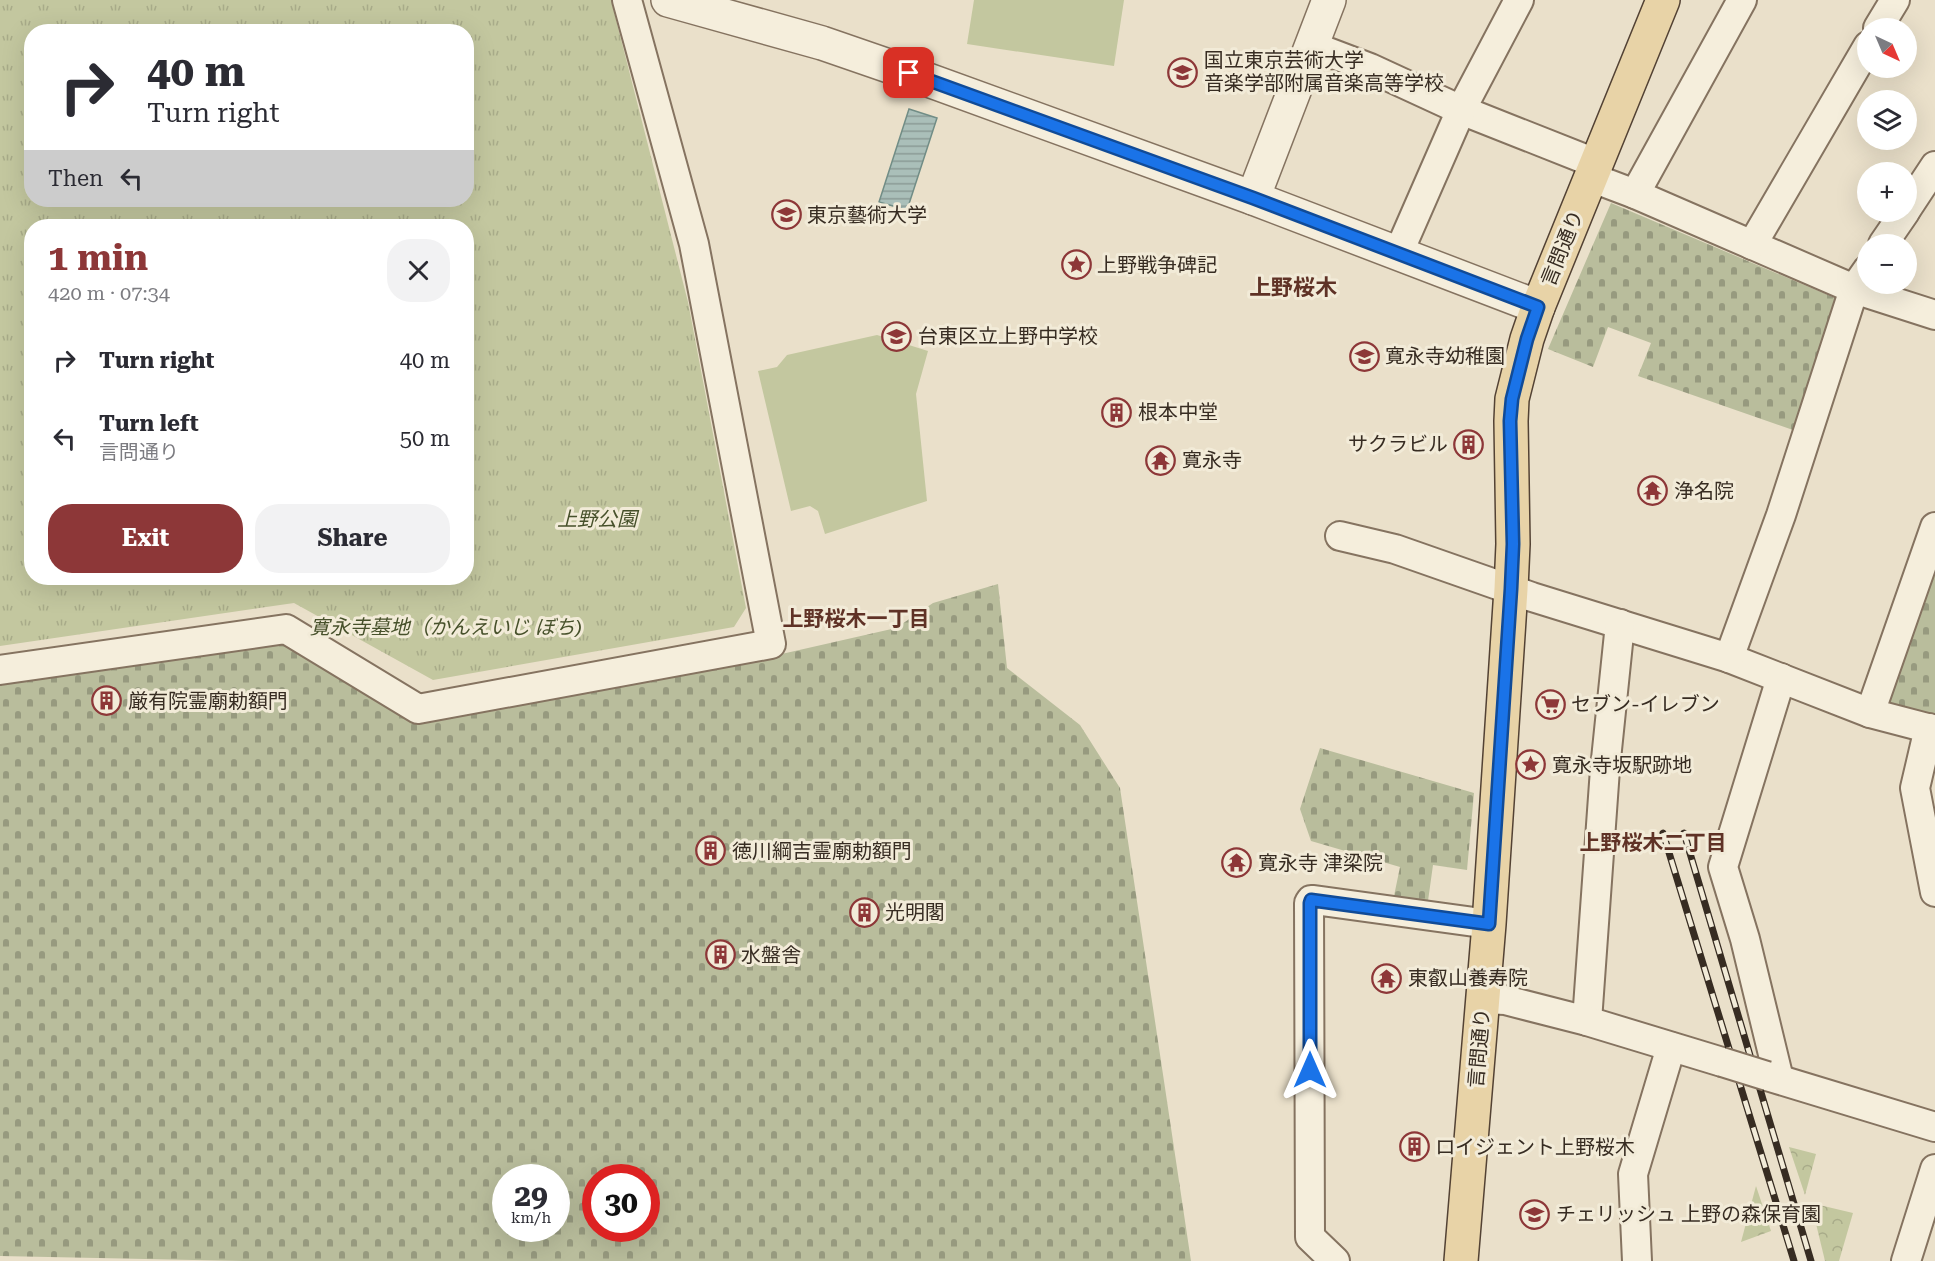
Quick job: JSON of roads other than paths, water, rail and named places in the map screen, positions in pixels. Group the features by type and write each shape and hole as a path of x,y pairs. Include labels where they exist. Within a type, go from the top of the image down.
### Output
{"main road":[{"name":"言問通り","path":"1461,1261 1489,924 1511,589 1513,544 1510,421 1512,399 1527,339 1538,307 1663,0"}],"street":[{"path":"0,670 286,629 418,709 771,644 694,244 627,0"},
{"path":"668,0 822,43 898,69 1253,198 1538,307"},
{"path":"1253,198 1329,0"},
{"path":"1398,254 1461,110 1519,0"},
{"path":"1635,194 1742,0"},
{"path":"1884,18 1894,0"},
{"path":"1312,46 1370,68 1593,170 1635,194 1752,245 1857,278"},
{"path":"1752,245 1857,65"},
{"path":"1917,194 1935,166"},
{"path":"1729,658 1781,515 1857,291"},
{"path":"1892,294 1935,315"},
{"path":"1870,713 1935,527"},
{"path":"1340,536 1395,549 1511,589 1729,658 1870,713 1932,729 1915,788 1935,892"},
{"path":"1587,1021 1605,769 1620,624"},
{"path":"1773,1077 1745,939 1723,867 1781,678"},
{"path":"1335,1261 1310,1237 1311,900 1489,924"},
{"path":"1483,999 1505,1000 1587,1021 1935,1127"},
{"path":"1637,1261 1633,1174 1671,1047"},
{"path":"1906,1261 1935,1169"}],"water":[{"path":"909,109 937,118 907,210 879,202"}],"railway":[{"path":"1663,833 1794,1261"},
{"path":"1684,833 1811,1261"}],"place":[{"name":"国立東京芸術大学 音楽学部附属音楽高等学校","path":"1183,72"},
{"name":"東京藝術大学","path":"786,215"},
{"name":"上野戦争碑記","path":"1076,265"},
{"name":"台東区立上野中学校","path":"897,336"},
{"name":"寛永寺幼稚園","path":"1364,356"},
{"name":"根本中堂","path":"1117,412"},
{"name":"サクラビル","path":"1469,444"},
{"name":"寛永寺","path":"1161,460"},
{"name":"浄名院","path":"1653,491"},
{"name":"厳有院霊廟勅額門","path":"107,701"},
{"name":"セブン-イレブン","path":"1550,704"},
{"name":"寛永寺坂駅跡地","path":"1531,765"},
{"name":"徳川綱吉霊廟勅額門","path":"711,851"},
{"name":"寛永寺 津梁院","path":"1237,863"},
{"name":"光明閣","path":"864,912"},
{"name":"水盤舎","path":"720,955"},
{"name":"東叡山養寿院","path":"1387,978"},
{"name":"ロイジェント上野桜木","path":"1414,1147"},
{"name":"チェリッシュ 上野の森保育園","path":"1535,1214"}],"district":[{"name":"上野桜木","path":"1293,287"},
{"name":"上野桜木一丁目","path":"856,619"},
{"name":"上野桜木二丁目","path":"1653,843"}],"park label":[{"name":"上野公園","path":"597,519"},
{"name":"寛永寺墓地（かんえいじ ぼち)","path":"446,627"}]}
